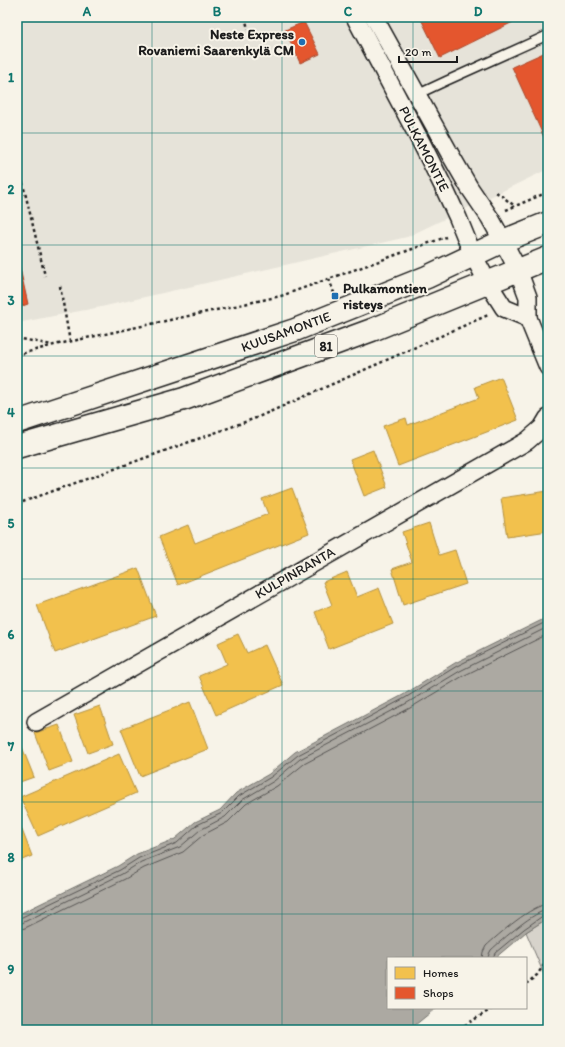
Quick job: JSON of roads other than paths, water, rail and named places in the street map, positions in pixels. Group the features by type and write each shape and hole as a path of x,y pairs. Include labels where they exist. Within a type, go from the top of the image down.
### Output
{"main road":[{"name":"KUUSAMONTIE","path":"17,422 295,330 427,277 503,241 548,223"},
{"name":"KUUSAMONTIE","path":"17,447 184,399 372,330 548,258"}],"street":[{"name":"PULKAMONTIE","path":"354,17 436,170 473,255 488,283 504,308 528,318 528,297 518,270 490,218 469,187 416,95 374,17"},
{"path":"528,318 544,345 548,367"},
{"name":"KULPINRANTA","path":"36,722 527,441 542,428 548,418"}],"lane":[{"path":"416,95 548,35"}],"water":[{"path":"548,617 548,918 526,932 496,957 387,957 387,1009 435,1009 409,1030 17,1030 17,915 118,866 137,854 175,839 195,822 220,810 236,793 269,774 295,752 403,695 455,663"}],"place":[{"name":"Neste Express Rovaniemi Saarenkylä CM","path":"302,42"},
{"name":"Pulkamontien risteys","path":"335,296"}]}
